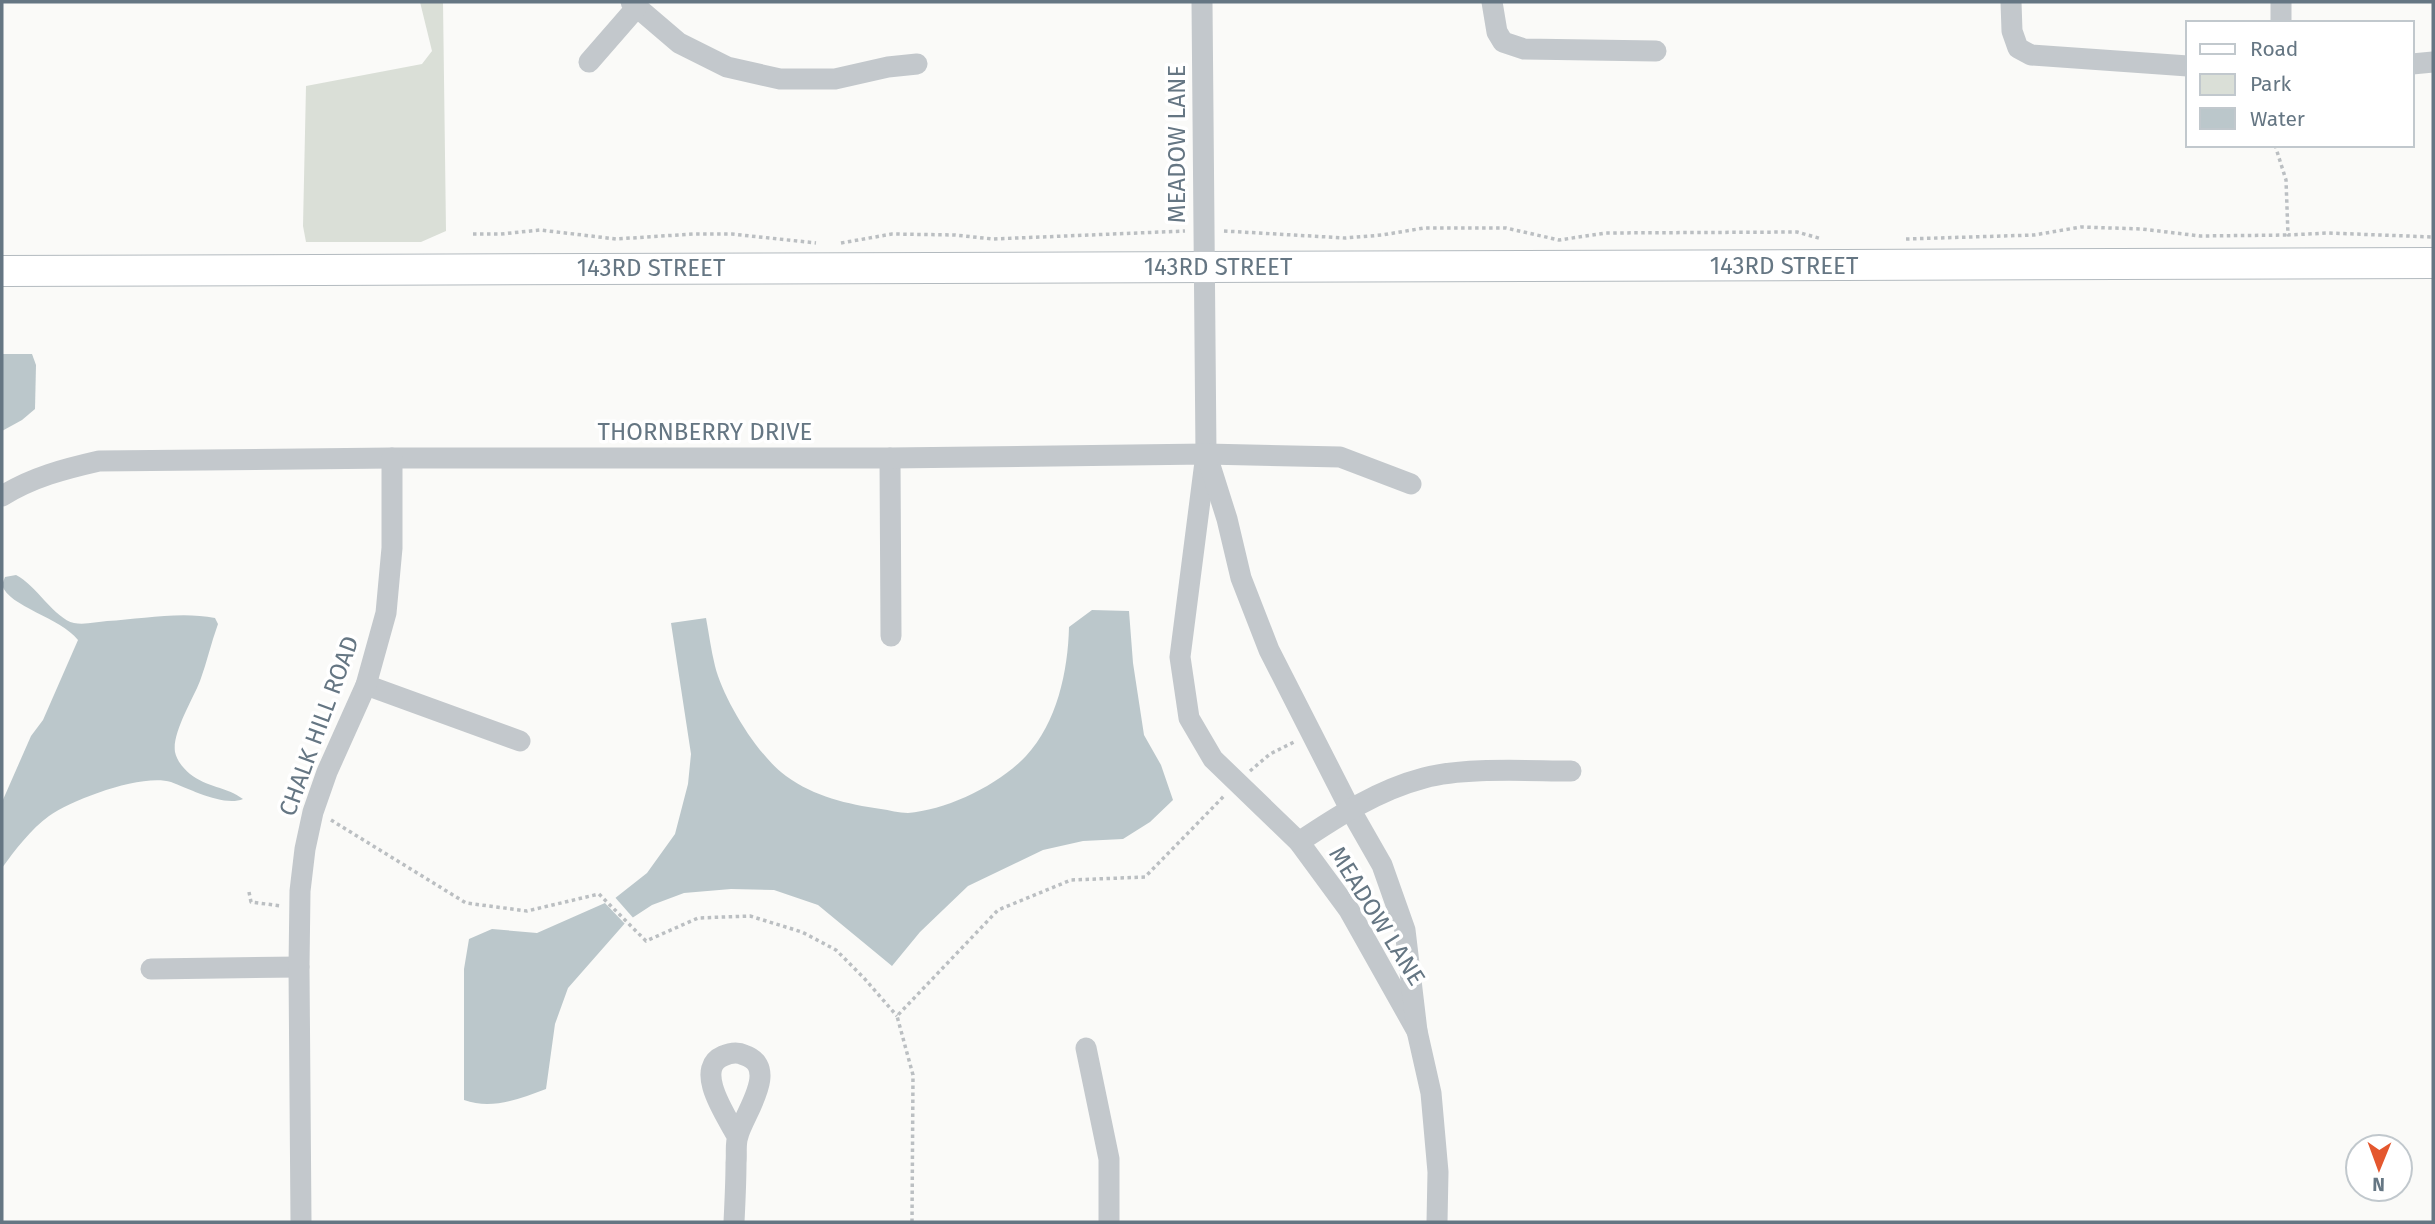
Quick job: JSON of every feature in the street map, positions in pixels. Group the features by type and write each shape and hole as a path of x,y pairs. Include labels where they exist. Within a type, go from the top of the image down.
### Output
{"street":[{"name":"MEADOW LANE","path":"1202,2 1206,454 1180,657 1189,718 1213,760 1299,842 1349,911 1417,1031"},
{"path":"1492,2 1497,32 1503,42 1524,49 1656,51"},
{"path":"2011,2 2012,32 2018,48 2031,55 2186,66"},
{"path":"2281,2 2281,21"},
{"path":"589,62 634,5 678,43 727,67 780,79 835,79 888,67 917,64"},
{"path":"2414,64 2433,62"},
{"name":"143RD STREET","path":"2,271 2433,263"},
{"name":"MEADOW LANE","path":"1206,454 1227,519 1241,578 1269,650 1350,809 1382,865 1405,930 1417,1031 1431,1093 1438,1172 1437,1222"},
{"name":"THORNBERRY DRIVE","path":"2,496 20,485 53,472 99,461 393,458 890,458 1206,454 1340,457 1411,484"},
{"name":"CHALK HILL ROAD","path":"301,1222 299,967 300,891 305,849 327,772 366,685 386,612 392,548 393,458"},
{"path":"890,458 891,636"},
{"path":"366,685 520,741"},
{"path":"1299,842 1350,809 1394,787 1426,777 1466,773 1571,771"},
{"path":"151,969 299,967"},
{"path":"1086,1048 1109,1159 1109,1222"},
{"path":"734,1222 737,1136"}],"path":[{"path":"2276,147 2286,180 2288,235"},
{"path":"1895,239 2034,235 2081,227 2142,229 2200,236 2328,233 2433,237"},
{"path":"834,245 892,234 956,235 993,239 1204,230 1345,238 1424,228 1506,228 1559,240 1606,233 1797,232 1831,240"},
{"path":"473,234 526,233 540,230 615,239 732,234 820,243"},
{"path":"897,1016 998,910 1071,880 1145,877 1237,783 1270,754 1311,733"},
{"path":"314,810 466,903 527,911 598,894 646,941 698,918 750,916 802,932 836,950 897,1016 913,1075 912,1222"},
{"path":"249,892 251,902 281,906"}],"green space":[{"path":"420,2 443,2 446,231 421,242 306,242 303,226 306,86 422,64 432,51"}],"water":[{"path":"2,354 32,354 36,365 35,409 2,431"},
{"path":"16,575 60,615 74,623 175,615 215,618 218,624 200,681 180,726 175,752 190,774 243,799 217,799 159,780 108,789 74,802 42,821 2,868 2,802 31,736 43,720 78,640 60,625 14,600 7,593 2,585 5,577"},
{"path":"1092,610 1129,611 1133,663 1144,735 1161,765 1173,800 1150,822 1123,839 1083,841 1043,850 968,886 920,932 892,966 818,905 774,890 731,889 684,893 652,905 626,922 568,988 555,1024 546,1089 495,1104 464,1100 464,969 469,939 492,929 537,933 614,899 647,873 675,834 688,784 691,754 671,623 706,618 715,666 734,710 764,755 786,776 808,789 832,798 856,805 908,813 939,807 972,794 1002,777 1026,756 1046,728 1059,696 1069,627"}],"pier":[{"path":"613,895 635,920 627,926 603,901"}]}
